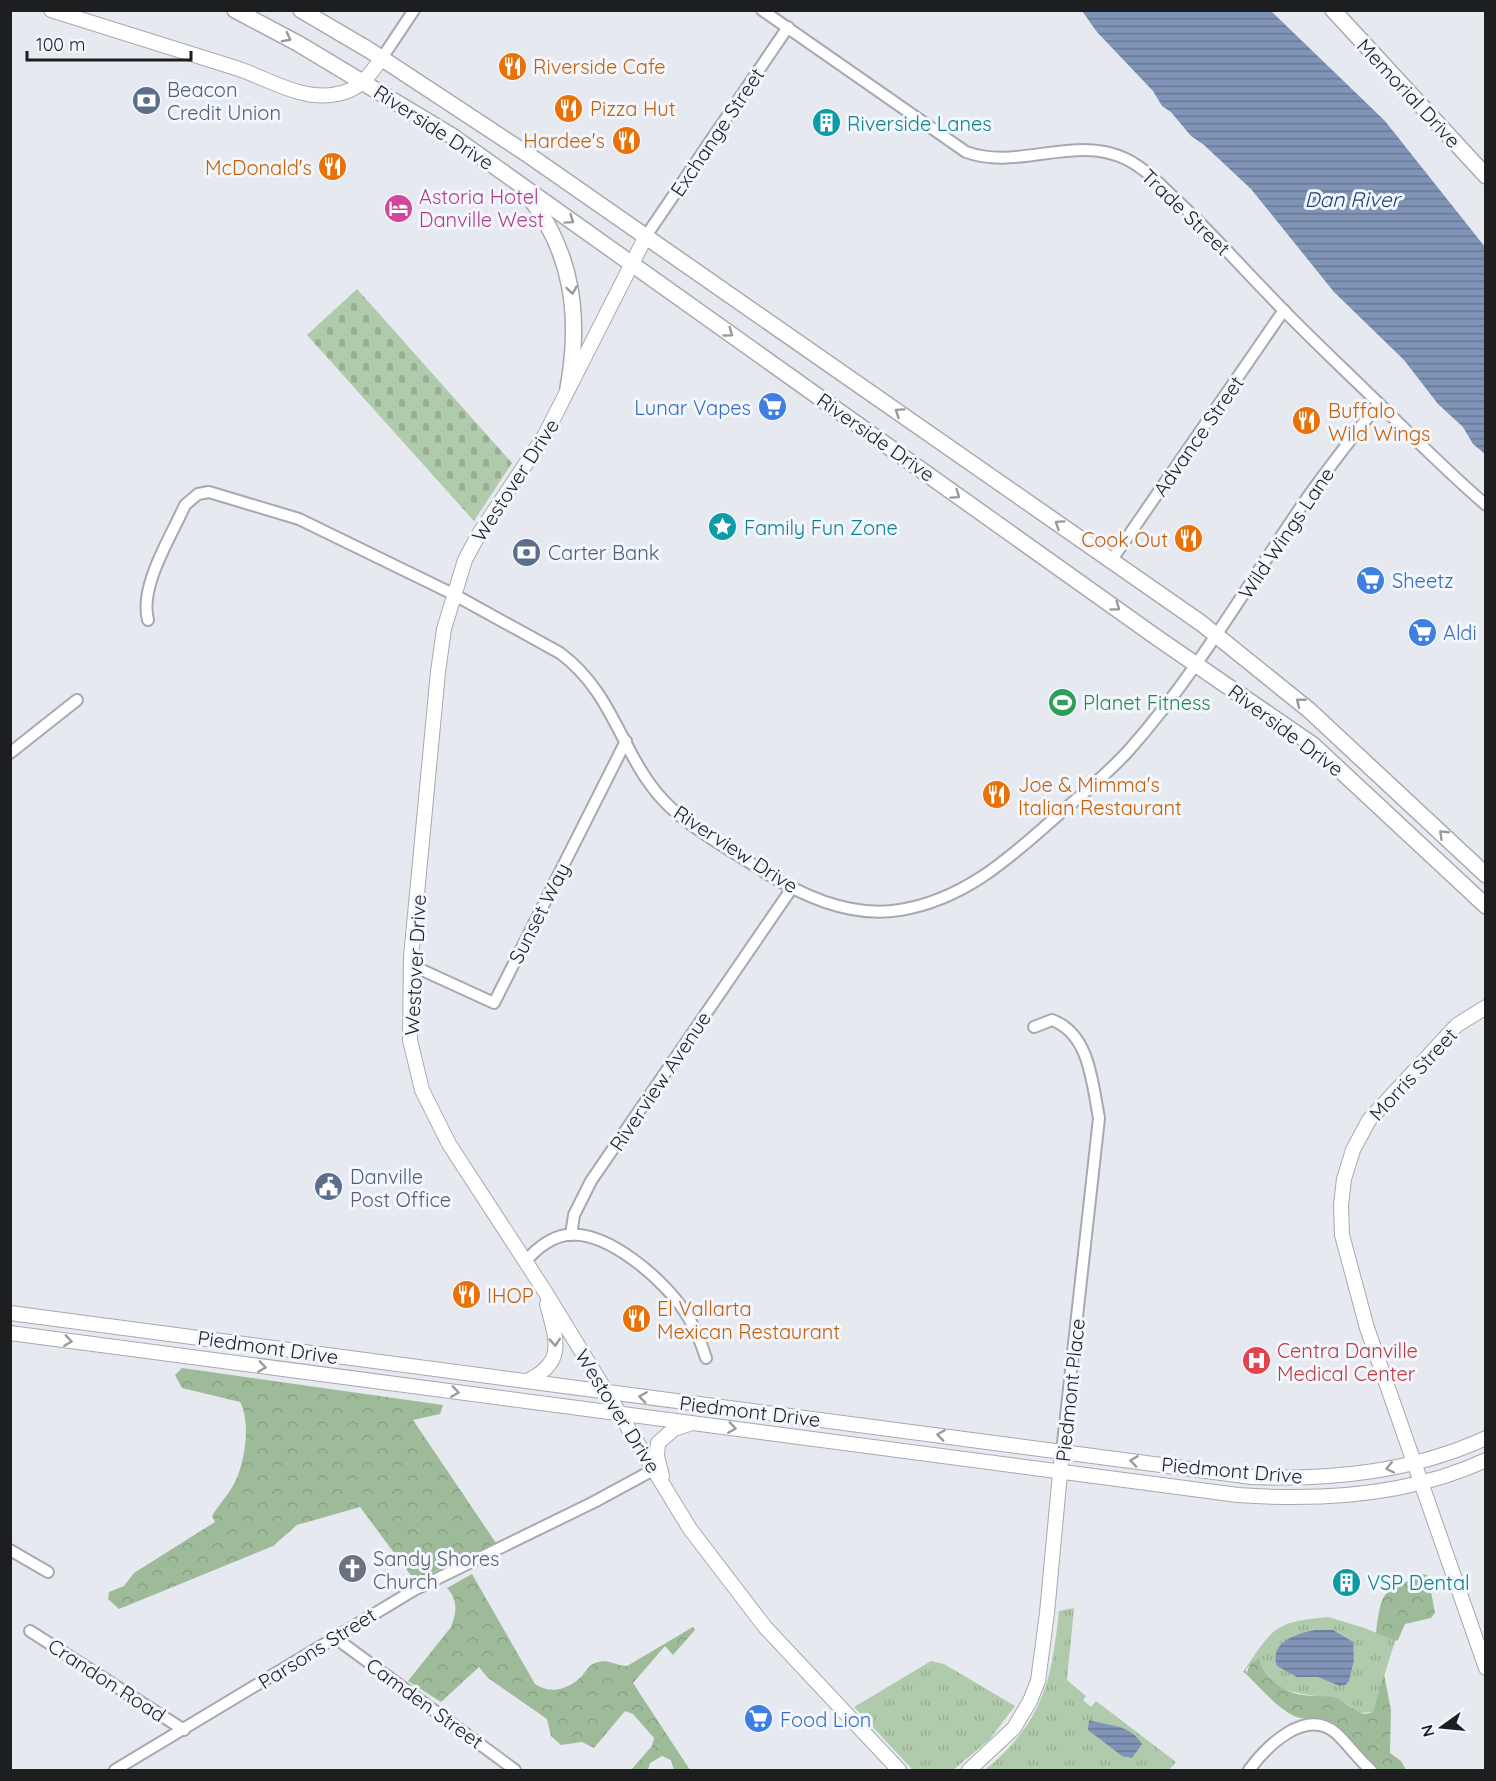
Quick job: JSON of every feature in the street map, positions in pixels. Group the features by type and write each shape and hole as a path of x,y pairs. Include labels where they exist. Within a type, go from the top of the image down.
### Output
{"main road":[{"path":"51,10 235,68 309,94 336,95 364,83 382,58"},
{"name":"Riverside Drive","path":"235,10 452,136 1195,664 1313,745 1399,823 1485,906"},
{"name":"Riverside Drive","path":"301,10 382,58 646,236 696,274 1112,561 1215,635 1309,710 1485,875"},
{"name":"Memorial Drive","path":"1333,10 1485,176"},
{"path":"517,183 546,223 558,245 571,284 575,336 568,388"},
{"name":"Westover Drive","path":"646,236 634,265 545,435 479,534 465,560 453,594 444,629 438,672 411,965 410,1040 422,1090 449,1144 544,1290 712,1561 765,1627 899,1770"},
{"name":"Morris Street","path":"1485,1007 1457,1025 1368,1120 1353,1150 1344,1179 1341,1205 1342,1235 1367,1328 1485,1668"},
{"path":"526,1381 541,1374 548,1367 557,1344 544,1290"},
{"name":"Piedmont Drive","path":"10,1313 1230,1474 1286,1478 1354,1475 1413,1463 1485,1438"},
{"name":"Piedmont Drive","path":"10,1334 1238,1495 1282,1498 1353,1495 1419,1482 1485,1460"},
{"path":"666,1489 657,1456 658,1443 674,1429 692,1423"},
{"name":"Piedmont Place","path":"969,1770 1014,1728 1030,1701 1038,1681 1062,1472 1062,1452"}],"street":[{"path":"382,58 414,10"},
{"name":"Trade Street","path":"762,10 966,152 978,157 1000,159 1083,149 1098,150 1126,159 1142,168 1212,233 1284,310 1378,404 1485,505"},
{"name":"Exchange Street","path":"646,236 788,27"},
{"name":"Advance Street","path":"1112,561 1284,310"},
{"name":"Wild Wings Lane","path":"1195,664 1306,500 1378,404"},
{"name":"Riverview Drive","path":"148,620 145,604 148,585 185,505 198,494 209,492 278,512 324,529 453,594 560,653 576,665 592,681 646,776 662,799 677,813 792,888 833,904 878,911 899,910 922,904 969,887 1030,840 1129,750 1195,664"},
{"path":"10,753 77,700"},
{"name":"Sunset Way","path":"411,965 494,1003 626,741"},
{"name":"Riverview Avenue","path":"571,1235 574,1215 591,1181 792,888"},
{"name":"Piedmont Place","path":"1034,1027 1052,1020 1067,1026 1081,1045 1099,1118 1062,1452"},
{"path":"525,1262 544,1244 571,1235 604,1243 620,1251 658,1280 686,1313 706,1358"},
{"name":"Parsons Street","path":"115,1770 414,1590 654,1470"},
{"path":"10,1550 48,1572"},
{"name":"Crandon Road","path":"30,1631 183,1730"},
{"name":"Camden Street","path":"334,1637 515,1770"},
{"path":"1249,1770 1271,1744 1287,1733 1312,1725 1329,1728 1337,1734 1371,1770"}],"green space":[{"path":"357,289 512,463 474,521 307,335"},
{"path":"182,1368 443,1405 440,1414 413,1420 496,1543 415,1581 360,1507 297,1525 273,1546 119,1609 108,1599 109,1592 124,1586 134,1573 215,1522 212,1516 234,1485 242,1462 246,1430 240,1402 182,1388 175,1375"},
{"path":"472,1574 535,1684 547,1689 566,1687 595,1663 604,1661 627,1666 693,1627 695,1630 673,1655 665,1646 633,1683 690,1770 674,1770 671,1760 662,1756 650,1763 648,1770 631,1770 652,1746 654,1738 633,1714 625,1711 594,1748 582,1742 561,1745 551,1736 547,1719 488,1678 479,1667 441,1702 408,1681 451,1627 455,1606 453,1597 447,1588"},
{"path":"1424,1574 1428,1576 1435,1613 1431,1618 1405,1624 1398,1640 1395,1641 1376,1633 1380,1607 1387,1593 1392,1588"},
{"path":"1074,1608 1067,1680 1086,1696 1083,1700 1091,1707 1096,1701 1176,1762 1169,1770 985,1770 1005,1752 1032,1717 1041,1700 1047,1680 1059,1611"},
{"path":"1328,1617 1365,1628 1395,1641 1373,1712 1358,1713 1347,1704 1336,1700 1282,1688 1271,1682 1263,1672 1260,1658 1246,1669 1246,1674 1243,1672 1261,1646 1276,1630 1296,1622"},
{"path":"1260,1658 1264,1672 1281,1687 1296,1694 1336,1698 1365,1714 1373,1712 1384,1674 1391,1710 1390,1753 1401,1761 1406,1770 1379,1770 1328,1722 1298,1717 1281,1708 1246,1674 1251,1663"},
{"path":"931,1661 944,1664 1015,1706 989,1740 953,1770 913,1770 854,1707"}],"water":[{"name":"Dan River","path":"1082,11 1271,11 1385,121 1485,247 1485,454 1473,444 1463,427 1438,404 1404,360 1334,292 1251,189 1204,145 1191,136 1171,112 1162,106 1153,91 1097,32"},
{"path":"1315,1630 1333,1630 1353,1642 1354,1660 1349,1681 1345,1685 1340,1686 1318,1677 1297,1677 1277,1666 1277,1651 1280,1645 1300,1634"},
{"path":"1089,1720 1125,1729 1137,1737 1142,1744 1132,1758 1122,1756 1088,1730"}],"place":[{"name":"Riverside Cafe","path":"512,66"},
{"name":"Beacon Credit Union","path":"146,100"},
{"name":"Pizza Hut","path":"569,108"},
{"name":"Riverside Lanes","path":"826,123"},
{"name":"Hardee's","path":"626,140"},
{"name":"McDonald's","path":"333,167"},
{"name":"Astoria Hotel Danville West","path":"398,208"},
{"name":"Lunar Vapes","path":"772,407"},
{"name":"Buffalo Wild Wings","path":"1307,421"},
{"name":"Family Fun Zone","path":"723,527"},
{"name":"Cook Out","path":"1189,539"},
{"name":"Carter Bank","path":"527,552"},
{"name":"Sheetz","path":"1371,580"},
{"name":"Aldi","path":"1422,632"},
{"name":"Planet Fitness","path":"1062,702"},
{"name":"Joe & Mimma's Italian Restaurant","path":"997,795"},
{"name":"Danville Post Office","path":"329,1187"},
{"name":"IHOP","path":"466,1295"},
{"name":"El Vallarta Mexican Restaurant","path":"636,1319"},
{"name":"Centra Danville Medical Center","path":"1256,1361"},
{"name":"Sandy Shores Church","path":"352,1569"},
{"name":"VSP Dental","path":"1346,1582"},
{"name":"Food Lion","path":"759,1719"}]}
